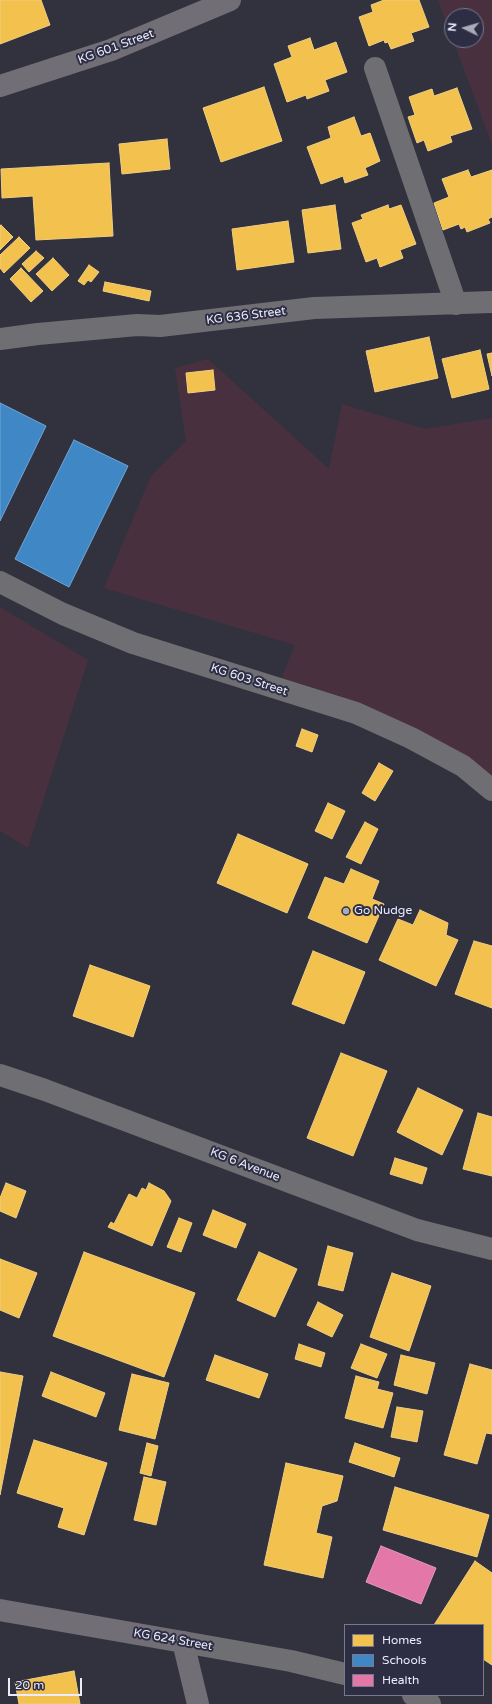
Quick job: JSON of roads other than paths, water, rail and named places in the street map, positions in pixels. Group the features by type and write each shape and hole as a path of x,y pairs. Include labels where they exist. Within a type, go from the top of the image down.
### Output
{"main road":[{"name":"KG 601 Street","path":"0,86 111,50 230,0"},
{"name":"KG 624 Street","path":"0,1610 183,1642"},
{"path":"183,1642 198,1704"}],"street":[{"path":"374,68 456,304"},
{"name":"KG 636 Street","path":"0,340 38,334 137,325 160,326 314,308 492,302"},
{"name":"KG 603 Street","path":"0,582 63,614 134,643 356,714 411,738 463,766 492,790"},
{"name":"KG 6 Avenue","path":"0,1075 45,1090 417,1230 492,1249"},
{"name":"KG 624 Street","path":"183,1642 291,1661 344,1674"},
{"path":"415,1696 430,1704"}],"place":[{"name":"Go Nudge","path":"346,911"}]}
